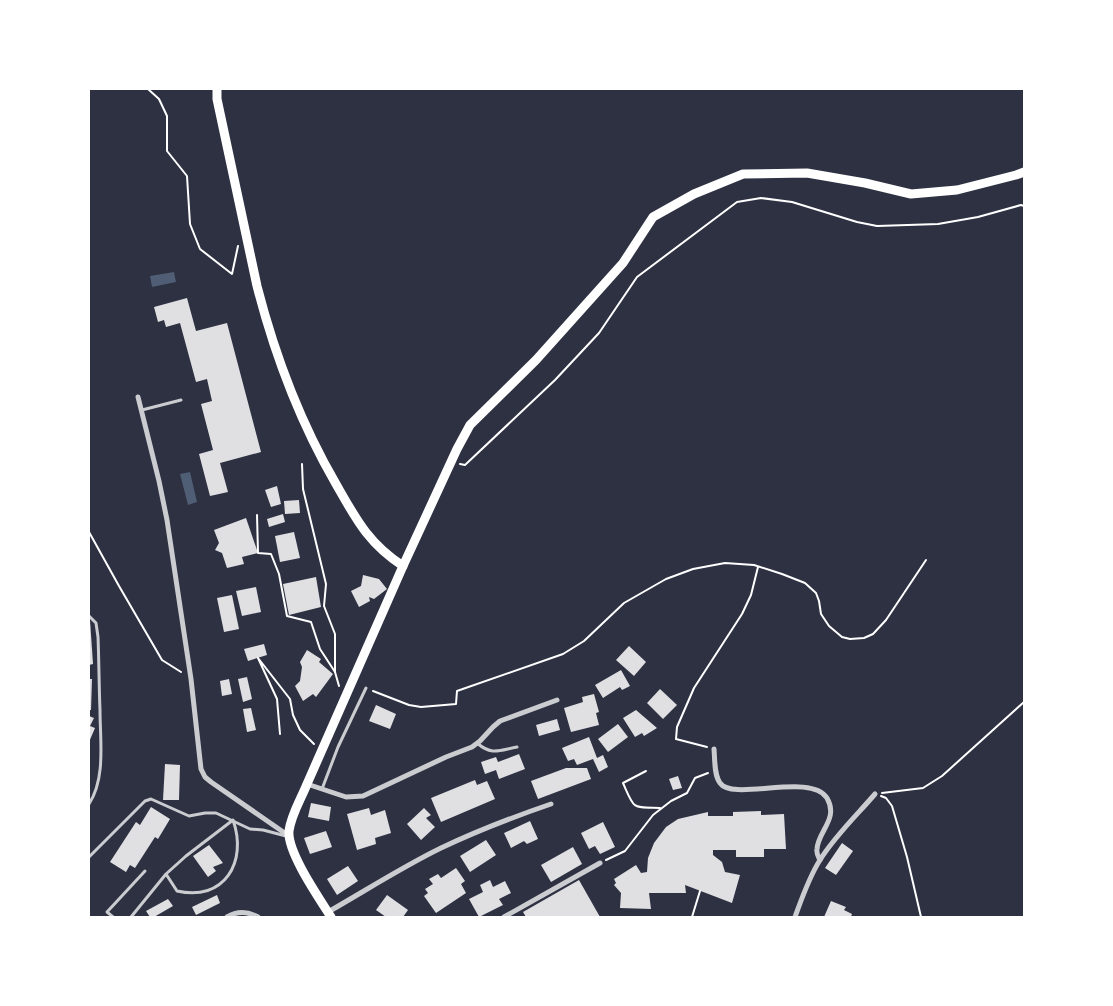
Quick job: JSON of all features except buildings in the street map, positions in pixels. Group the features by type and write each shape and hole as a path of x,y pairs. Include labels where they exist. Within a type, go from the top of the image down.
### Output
{"main road":[{"path":"217,89 217,99 257,286 288,386 328,470 360,525 380,548 403,566"},
{"path":"329,915 291,845 289,837 292,820 450,463 470,425 536,360 623,263 654,217 694,194 743,174 807,173 865,183 911,194 957,190 1024,172"}],"street":[{"path":"138,397 167,520 191,679 201,769 205,777 289,837"},
{"path":"307,784 346,797 363,796 478,744 500,722 558,700"},
{"path":"714,749 716,771 719,782 723,786 732,789 797,786 820,791 826,796 831,808 830,816 817,846 816,851 820,860"},
{"path":"794,917 820,860 875,794"},
{"path":"329,915 440,848 508,819 551,804"},
{"path":"504,917 600,863"},
{"path":"227,917 234,913 242,912 258,917"}],"lane":[{"path":"142,410 181,400"},
{"path":"89,616 96,623 98,637 100,750 100,775 94,797 89,804"},
{"path":"322,789 338,747 366,688"},
{"path":"478,744 494,752 517,746"},
{"path":"89,857 145,801 151,799 189,816 216,813 250,829 263,830 289,837"},
{"path":"131,917 166,874 233,820"},
{"path":"166,874 177,891 186,893 201,892 214,887 226,879 234,867 237,851 237,831 233,820"},
{"path":"113,917 107,912 145,871"}],"path":[{"path":"148,89 159,99 167,116 167,151 187,176 190,224 200,249 232,274 240,240"},
{"path":"450,463 465,465 555,380 598,333 637,277 737,202 761,198 792,202 857,222 877,226 938,224 978,217 1021,205 1024,206"},
{"path":"257,515 258,553 271,554 279,574 287,616 311,622 320,648 335,672 335,634 324,606 326,584 303,489 302,464"},
{"path":"89,532 162,660 191,679"},
{"path":"366,688 421,707 456,704 457,691 563,654 577,646 624,603 666,579 693,569 725,563 758,566 805,583 816,593 821,614 829,626 842,637 850,639 864,638 873,634 886,620 926,560"},
{"path":"714,749 676,739 677,727 694,688 742,614 751,595 758,566"},
{"path":"280,734 277,699 258,658 290,699 293,715 300,730 322,751"},
{"path":"875,794 923,788 942,776 1024,702"},
{"path":"646,771 623,783 633,804 639,808 662,808"},
{"path":"600,863 625,851 653,815 671,801 687,793 689,786 695,778 708,772 716,771"},
{"path":"875,794 886,798 892,806 922,917"},
{"path":"692,917 700,891"}],"water":[{"path":"174,272 176,282 152,287 150,276"},
{"path":"190,472 197,502 188,505 180,474"}]}
